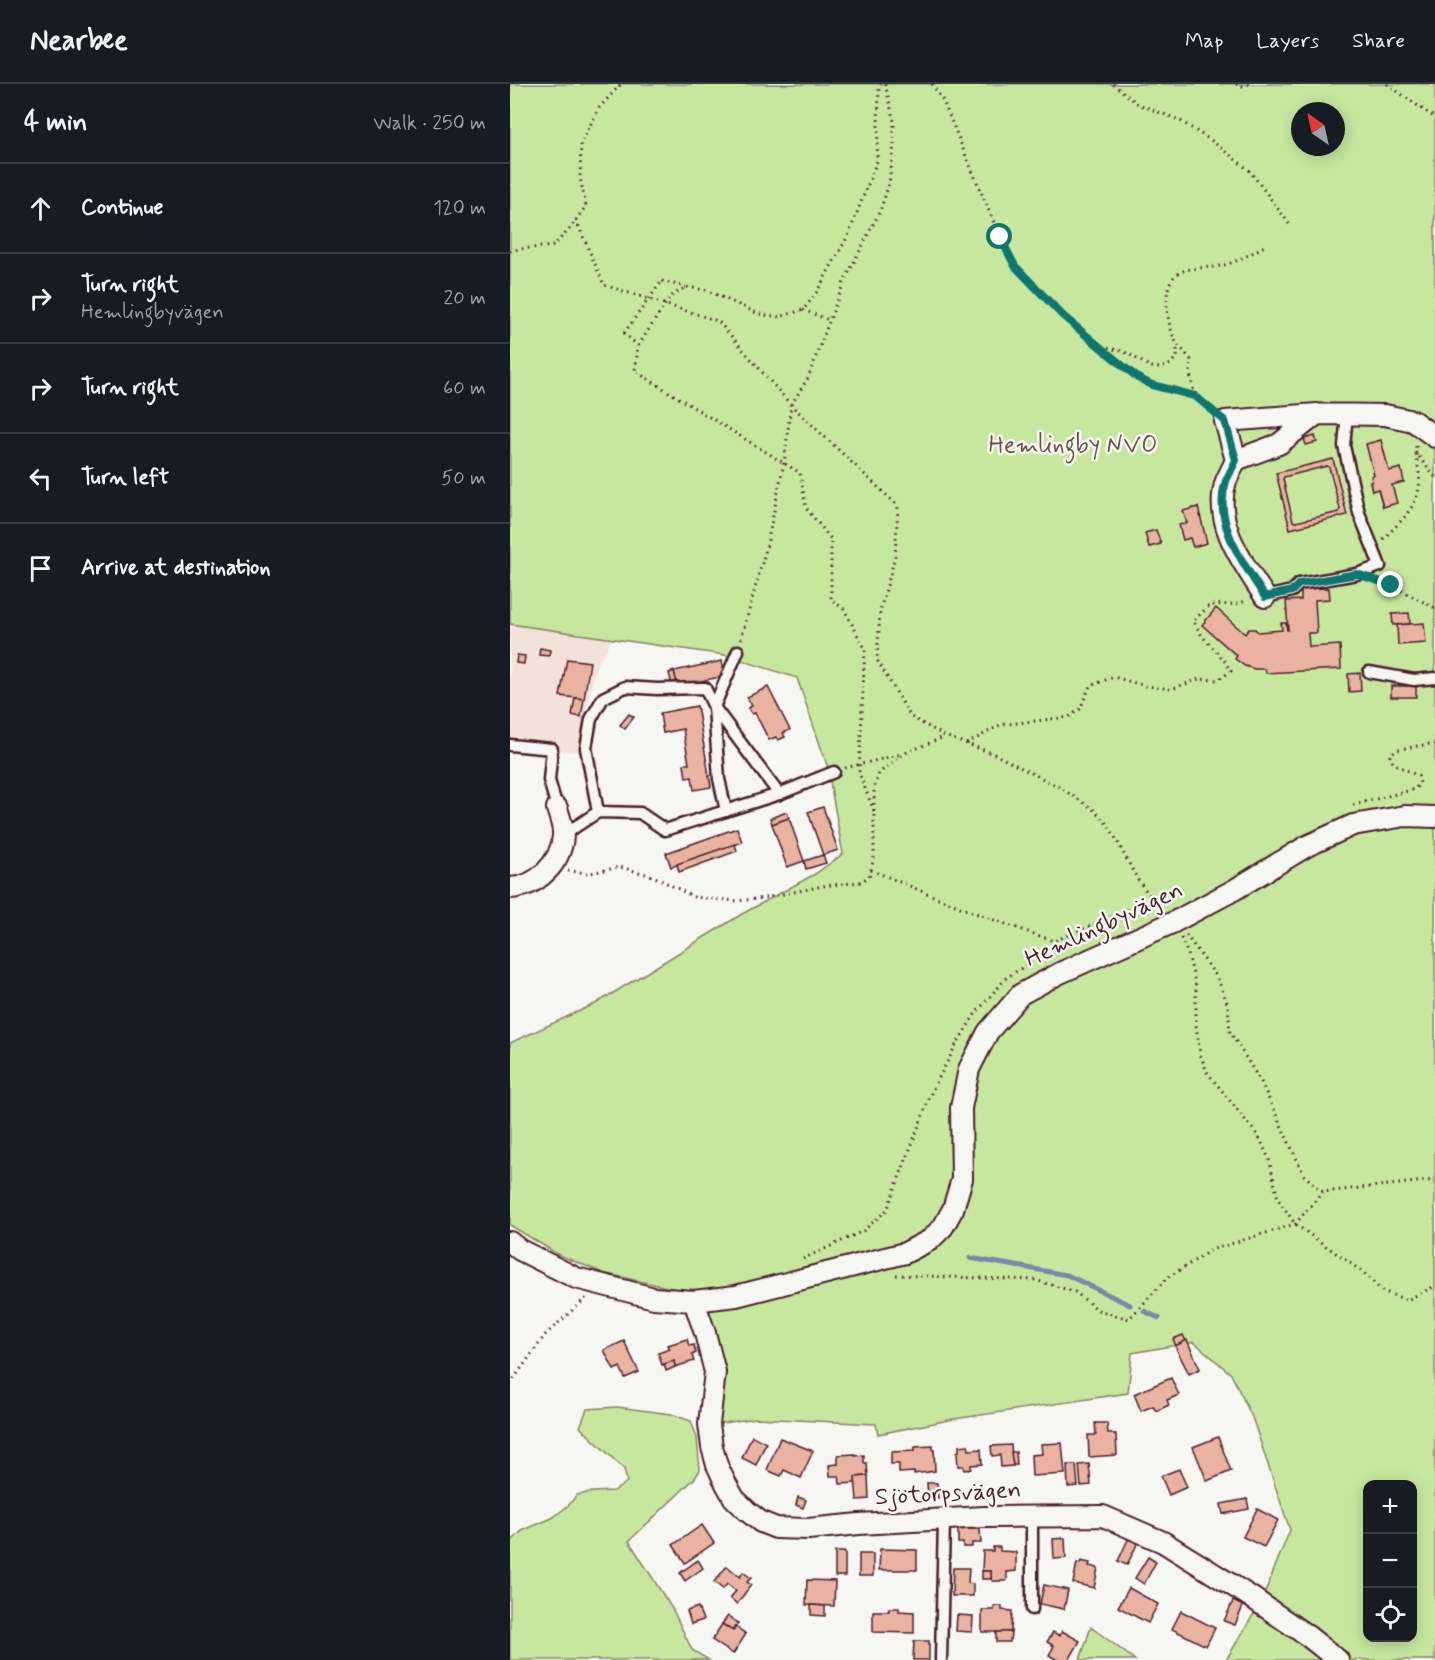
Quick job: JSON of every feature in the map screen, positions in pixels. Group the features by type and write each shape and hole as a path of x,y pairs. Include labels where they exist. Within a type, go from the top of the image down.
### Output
{"street":[{"path":"1236,460 1279,444 1317,414"},
{"path":"1265,597 1228,533 1223,506 1226,482 1236,460 1225,421 1317,414 1385,415 1413,421 1435,437"},
{"path":"510,888 524,886 538,879 548,870 557,855 563,835 557,808"},
{"name":"Hemlingbyvägen","path":"510,1242 520,1250 576,1278 654,1298 694,1301 736,1296 904,1253 930,1240 944,1227 953,1209 962,1179 961,1108 969,1069 988,1032 1021,994 1060,973 1174,922 1234,890 1307,846 1353,825 1405,816 1435,817"},
{"name":"Sjötorpsvägen","path":"694,1301 715,1372 708,1424 717,1466 734,1498 761,1522 776,1528 808,1529 944,1519 1103,1516 1163,1542 1251,1597 1338,1660"}],"lane":[{"path":"1265,597 1292,591 1299,584 1357,574 1380,566 1359,513 1344,446 1347,414"},
{"path":"726,811 719,779 714,707 738,651"},
{"path":"1369,672 1414,680 1435,678"},
{"path":"598,812 586,748 591,719 603,698 626,687 657,690 705,688 714,707 779,794"},
{"path":"510,745 552,749 549,780 557,808"},
{"path":"563,835 598,812 640,813 665,830 779,794 834,772"},
{"path":"1032,1516 1032,1609"},
{"path":"941,1660 944,1519"}],"path":[{"path":"510,251 553,246 586,206 580,177 581,143 599,108 621,84"},
{"path":"638,346 624,333 662,281 706,290 759,314 779,317 803,310 815,295 848,236 877,161 879,90 883,84"},
{"path":"738,651 766,549 784,463 791,405 808,378 844,282 880,211 890,184 894,122 883,84"},
{"path":"932,84 943,101 1000,237 1015,266 1063,316 1138,378 1152,385 1195,396 1225,421"},
{"path":"1113,84 1138,104 1179,120 1212,141 1250,171 1290,225"},
{"path":"1236,84 1242,86 1249,84"},
{"path":"1387,84 1435,118"},
{"path":"576,220 604,285 718,321 791,405 898,506 895,557 880,611 877,660 911,717 945,736 992,753 1059,788 1093,809 1109,826 1138,880 1154,903 1142,904 1054,941 972,912 871,870"},
{"path":"1195,396 1190,375 1191,360 1177,343 1169,323 1166,297 1171,281 1181,271 1223,266 1252,254 1266,245"},
{"path":"686,287 670,297 638,346 635,371 800,473 806,508 831,539 831,600 844,609 865,649 859,773 874,811"},
{"path":"803,310 830,320"},
{"path":"1101,347 1123,351 1151,367 1161,368 1171,363 1177,356 1177,343"},
{"path":"1373,548 1402,521 1415,503 1420,486 1413,421"},
{"path":"1416,453 1435,477"},
{"path":"1357,574 1391,585 1435,608"},
{"path":"967,744 1000,725 1069,717 1080,709 1090,686 1114,676 1146,686 1172,688 1199,679 1218,680 1231,671 1202,636 1193,621 1210,605 1236,604 1265,597"},
{"path":"834,772 859,763 906,753 945,736"},
{"path":"1415,789 1420,783 1418,776 1393,762 1390,756 1395,750 1435,743"},
{"path":"548,870 591,873 620,867 653,876 694,897 737,901 765,898 823,886 861,882 869,876 874,858 874,788 879,772 906,753"},
{"path":"1174,922 1217,976 1228,1005 1230,1032 1261,1082 1304,1175 1323,1192"},
{"path":"1174,922 1188,954 1196,986 1196,1025 1200,1054 1208,1072 1259,1137 1269,1159 1278,1198 1295,1224 1364,1273 1382,1291 1407,1300 1435,1284"},
{"path":"894,1275 1035,1280 1075,1292 1098,1310 1129,1319 1167,1278 1211,1250 1295,1224 1323,1192 1435,1180"},
{"path":"510,1384 546,1334 601,1285"}],"shaded area":[{"path":"510,624 612,639 595,668 578,752 510,746"}],"green space":[{"name":"Hemlingby NVO","path":"510,84 1435,84 1435,1660 1226,1660 1261,1602 1290,1530 1252,1417 1231,1374 1194,1342 1132,1353 1128,1393 954,1419 878,1434 876,1424 756,1418 711,1425 705,1345 685,1291 603,1273 559,1255 510,1225 510,1043 597,1003 742,914 815,874 843,854 827,765 797,678 725,655 510,624"},
{"path":"617,1407 671,1414 691,1421 697,1438 700,1470 695,1478 629,1541 673,1610 692,1650 709,1660 510,1660 510,1543 522,1531 552,1518 568,1506 577,1495 614,1491 627,1482 624,1469 580,1427 587,1409"},
{"path":"1091,1627 1135,1660 1080,1660"}],"building":[{"path":"1315,436 1317,442 1306,445 1304,439"},
{"path":"1381,440 1389,471 1401,468 1404,482 1392,485 1397,503 1383,507 1378,489 1372,491 1370,482 1372,482 1371,476 1374,475 1366,444"},
{"path":"1333,459 1347,515 1290,529 1276,473","holes":["1329,467 1339,512 1293,521 1284,477"]},
{"path":"1198,507 1207,543 1193,547 1190,538 1183,540 1179,525 1187,523 1183,511"},
{"path":"1156,530 1161,544 1149,547 1145,533"},
{"path":"1329,588 1330,599 1315,600 1317,633 1308,633 1309,647 1340,645 1341,669 1266,673 1265,669 1245,666 1235,659 1237,656 1202,625 1216,608 1245,634 1249,629 1255,629 1258,632 1282,630 1281,623 1286,623 1288,630 1286,601 1301,600 1301,589"},
{"path":"1409,613 1410,624 1393,625 1392,614"},
{"path":"1424,623 1426,643 1398,645 1397,625"},
{"path":"540,648 550,650 549,656 539,655"},
{"path":"517,655 525,656 524,664 516,663"},
{"path":"567,659 590,662 584,699 560,696"},
{"path":"722,661 725,676 677,686 674,671"},
{"path":"674,671 677,684 672,685 669,673"},
{"path":"1360,673 1361,691 1349,692 1348,674"},
{"path":"1391,686 1416,686 1416,697 1391,697"},
{"path":"768,687 790,730 783,733 785,737 778,740 776,737 769,740 755,713 752,714 748,708 752,706 747,697"},
{"path":"575,698 584,699 581,717 572,715"},
{"path":"697,706 711,787 694,790 692,777 686,778 684,764 689,764 683,729 663,733 660,713"},
{"path":"629,714 634,717 625,729 620,725"},
{"path":"823,807 838,850 823,855 808,812"},
{"path":"787,812 789,818 772,824 770,818"},
{"path":"789,818 804,861 787,867 772,824"},
{"path":"737,828 742,842 671,867 666,853"},
{"path":"735,844 737,851 679,872 677,864"},
{"path":"823,855 826,863 806,869 804,861"},
{"path":"1183,1335 1186,1341 1176,1346 1173,1339"},
{"path":"687,1339 689,1346 694,1345 696,1353 692,1355 694,1361 675,1367 674,1361 662,1365 658,1353 670,1349 668,1345"},
{"path":"1187,1340 1200,1369 1189,1374 1175,1346"},
{"path":"624,1341 639,1372 625,1378 620,1367 614,1370 604,1350"},
{"path":"674,1361 675,1367 666,1371 664,1364"},
{"path":"1171,1378 1179,1395 1167,1400 1169,1405 1156,1411 1153,1406 1141,1411 1134,1394"},
{"path":"1095,1423 1107,1423 1108,1434 1116,1434 1117,1455 1089,1457 1088,1435 1096,1435"},
{"path":"752,1436 766,1443 756,1465 742,1458"},
{"path":"1218,1437 1231,1471 1207,1481 1193,1447"},
{"path":"780,1438 813,1451 801,1478 784,1470 781,1476 767,1470"},
{"path":"1062,1443 1065,1474 1032,1476 1031,1455 1042,1454 1041,1444"},
{"path":"968,1445 969,1450 981,1449 982,1464 971,1465 971,1469 964,1470 963,1466 958,1466 957,1452 959,1446"},
{"path":"1011,1445 1013,1466 1001,1467 1000,1455 992,1456 991,1446"},
{"path":"933,1446 935,1471 914,1474 914,1472 899,1473 899,1464 891,1464 891,1452 915,1451 915,1447"},
{"path":"1011,1452 1016,1452 1017,1465 1013,1465"},
{"path":"855,1454 855,1456 864,1455 868,1476 855,1477 856,1483 840,1484 839,1476 830,1476 829,1465 838,1464 838,1455"},
{"path":"1089,1464 1091,1485 1081,1486 1079,1465"},
{"path":"1067,1465 1076,1465 1078,1486 1068,1487"},
{"path":"1179,1469 1187,1487 1169,1495 1161,1476"},
{"path":"868,1476 869,1499 857,1500 855,1477"},
{"path":"927,1483 937,1483 938,1498 928,1498"},
{"path":"798,1497 806,1500 803,1508 796,1505"},
{"path":"1247,1499 1249,1509 1223,1514 1221,1504"},
{"path":"1257,1509 1278,1520 1264,1547 1243,1537"},
{"path":"702,1525 714,1543 685,1563 673,1545"},
{"path":"958,1529 980,1529 981,1543 972,1543 972,1547 963,1547 963,1543 958,1543"},
{"path":"1131,1533 1140,1538 1127,1565 1118,1561"},
{"path":"1065,1538 1066,1558 1054,1559 1053,1539"},
{"path":"993,1547 1000,1547 1000,1551 1016,1552 1016,1571 1007,1572 1006,1581 993,1581 991,1571 982,1571 983,1551 993,1551"},
{"path":"880,1549 917,1550 917,1570 879,1570"},
{"path":"835,1552 845,1552 845,1576 835,1576"},
{"path":"859,1554 873,1554 873,1576 859,1576"},
{"path":"1148,1557 1156,1562 1144,1584 1135,1578"},
{"path":"698,1560 703,1568 685,1581 680,1573"},
{"path":"1081,1561 1098,1568 1094,1588 1073,1583 1077,1563 1080,1564"},
{"path":"727,1566 740,1577 743,1572 751,1578 747,1582 751,1585 737,1604 730,1598 736,1591 727,1584 723,1589 714,1582"},
{"path":"953,1568 969,1568 968,1583 973,1584 973,1596 952,1596"},
{"path":"982,1571 991,1571 991,1579 982,1579"},
{"path":"807,1580 835,1581 834,1606 806,1605"},
{"path":"1044,1585 1068,1590 1064,1609 1040,1604"},
{"path":"1129,1588 1158,1604 1148,1623 1118,1607"},
{"path":"1233,1601 1243,1606 1235,1625 1224,1621"},
{"path":"811,1605 825,1606 825,1616 811,1615"},
{"path":"994,1606 1002,1606 1002,1610 1012,1611 1011,1632 982,1632 982,1610 994,1610"},
{"path":"698,1607 703,1620 691,1624 687,1611"},
{"path":"889,1608 914,1612 914,1633 873,1632 873,1611 889,1611"},
{"path":"1181,1611 1215,1628 1206,1646 1172,1629"},
{"path":"957,1615 973,1616 972,1632 956,1631"},
{"path":"728,1616 738,1623 733,1631 722,1624"},
{"path":"722,1624 733,1631 736,1627 746,1634 733,1654 712,1640"},
{"path":"1062,1631 1080,1641 1069,1660 1057,1660 1049,1655 1054,1646 1047,1642 1053,1632 1060,1636"},
{"path":"996,1632 1011,1632 1010,1642 996,1642"},
{"path":"914,1641 929,1641 929,1660 913,1660"}],"waterway":[{"path":"970,1258 1067,1275 1130,1305"},
{"path":"1144,1311 1159,1318"}],"route":[{"path":"1000,237 1015,266 1063,316 1117,361 1138,378 1152,385 1195,396 1225,421 1236,460 1226,482 1223,506 1228,533 1265,597 1292,591 1299,584 1357,574 1391,585"}]}
